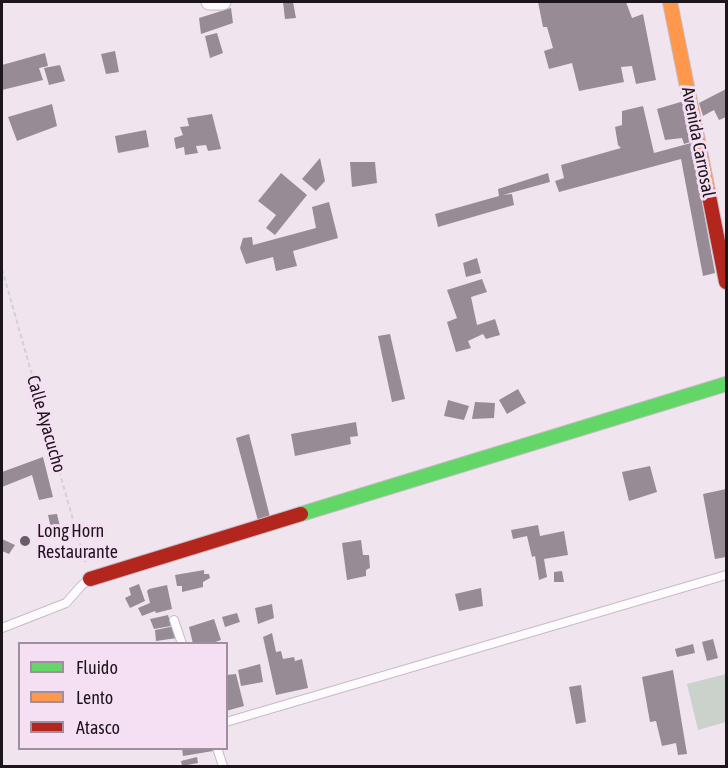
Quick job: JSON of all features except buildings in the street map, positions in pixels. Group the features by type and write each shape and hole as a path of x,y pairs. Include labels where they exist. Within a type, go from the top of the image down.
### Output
{"street":[{"path":"209,2 223,2"},
{"name":"Avenida Carrosal","path":"669,2 726,282"},
{"path":"90,579 726,384"}],"lane":[{"path":"228,721 726,575"},
{"path":"2,628 66,603 90,579"},
{"path":"174,620 181,642"},
{"path":"218,750 223,766"}],"path":[{"name":"Calle Ayacucho","path":"2,269 90,579"}],"shaded area":[{"path":"726,674 726,722 698,730 687,684"}],"traffic: fast":[{"path":"301,514 726,384"}],"traffic: slow":[{"path":"670,2 708,191"}],"traffic: jam":[{"path":"708,191 726,282"},
{"path":"90,579 301,514"}],"place":[{"name":"Long Horn Restaurante","path":"25,541"}]}
